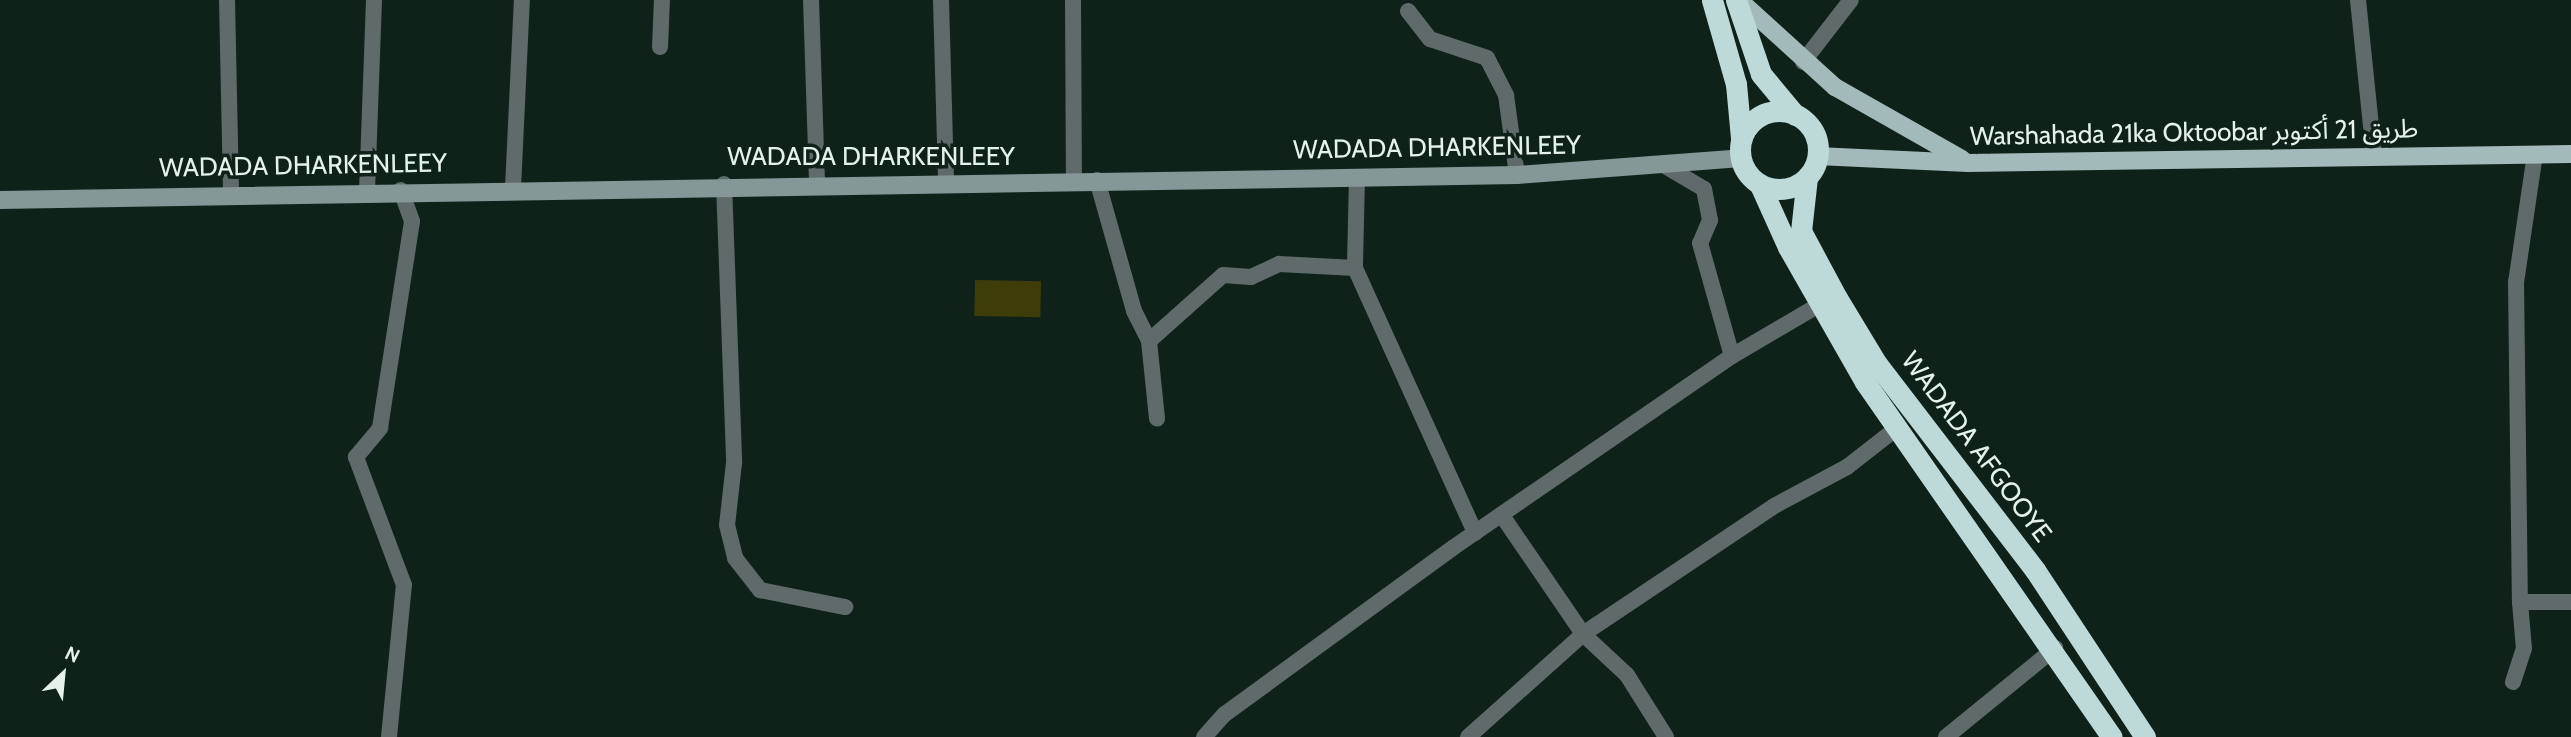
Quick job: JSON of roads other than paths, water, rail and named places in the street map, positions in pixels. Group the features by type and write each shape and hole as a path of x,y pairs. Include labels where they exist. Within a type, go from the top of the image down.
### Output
{"highway":[{"path":"1712,0 1736,84 1741,148 1760,185 1786,189 1807,177 1817,156 1813,132 1761,74 1738,0"},
{"path":"1741,148 1758,117 1796,115"},
{"name":"WADADA AFGOOYE","path":"1807,177 1801,231 1837,298 1877,364 2035,570 2145,737"},
{"name":"WADADA AFGOOYE","path":"1760,185 1819,305 1897,428 2055,648 2112,737"}],"main road":[{"path":"1738,0 1802,62 1899,128 1968,163"},
{"name":"WADADA DHARKENLEEY","path":"0,200 230,192 1517,175 1667,167 1741,148"},
{"name":"Warshahada 21ka Oktoobar طريق 21 أكتوبر","path":"1817,156 1968,163 2571,154"}],"street":[{"path":"226,0 230,192"},
{"path":"367,191 374,0"},
{"path":"513,188 522,0"},
{"path":"660,47 662,0"},
{"path":"811,0 817,183"},
{"path":"941,0 946,183"},
{"path":"1073,0 1074,181"},
{"path":"1802,62 1851,0"},
{"path":"2358,0 2374,156"},
{"path":"1408,11 1430,39 1488,58 1506,95 1517,175"},
{"path":"2513,682 2524,649 2520,602 2516,282 2535,154"},
{"path":"1667,167 1703,189 1710,220 1700,243 1715,280 1732,356"},
{"path":"1357,177 1356,268 1475,533"},
{"path":"1097,180 1134,311 1149,341 1157,419"},
{"path":"724,184 734,463 727,525 735,558 760,590 845,607"},
{"path":"389,737 404,585 356,457 380,428 412,221 401,190"},
{"path":"1149,341 1223,275 1251,277 1279,264 1356,268"},
{"path":"1204,737 1225,714 1475,533 1503,517 1732,356 1819,305"},
{"path":"1468,737 1583,634 1774,506 1847,467 1897,428"},
{"path":"1503,517 1583,634 1627,675 1666,737"},
{"path":"2520,602 2571,602"},
{"path":"1946,737 2055,648"}]}
